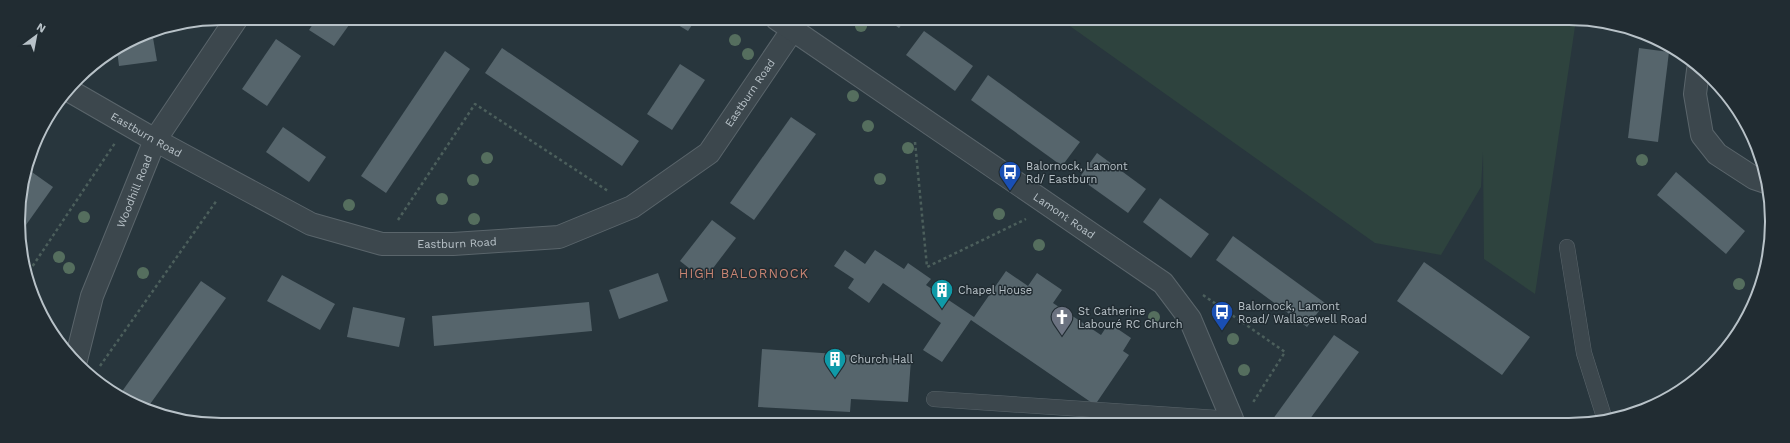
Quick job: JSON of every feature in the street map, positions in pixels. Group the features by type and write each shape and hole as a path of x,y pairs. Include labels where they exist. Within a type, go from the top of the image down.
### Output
{"street":[{"name":"Woodhill Road","path":"77,354 92,296 155,140 232,25"},
{"name":"Eastburn Road","path":"73,93 155,140 311,224 382,244 453,244 559,238 632,207 709,153 784,25"},
{"name":"Lamont Road","path":"786,25 1163,283 1190,320 1231,418"},
{"path":"1698,74 1695,94 1702,135 1717,154 1754,178 1760,180"}],"lane":[{"path":"1567,247 1584,353 1603,415"},
{"path":"934,399 1191,418"}],"path":[{"path":"382,244 475,104 632,207"},
{"path":"911,110 927,267 1052,206"},
{"path":"31,268 128,124"},
{"path":"98,368 230,181"},
{"path":"1200,293 1285,352 1246,412 1237,418"}],"green space":[{"path":"1068,25 1575,25 1535,294 1484,259 1483,152 1481,187 1441,255 1375,243"}],"building":[{"path":"312,25 349,25 334,46 309,30"},
{"path":"678,25 692,25 688,31"},
{"path":"895,25 901,25 899,28"},
{"path":"924,31 973,66 955,91 906,55"},
{"path":"153,37 157,61 119,66 118,54"},
{"path":"276,39 301,56 267,106 242,89"},
{"path":"502,48 639,141 622,166 485,73"},
{"path":"1639,48 1668,52 1658,142 1628,138"},
{"path":"445,51 470,69 386,193 361,176"},
{"path":"680,64 705,80 672,130 647,114"},
{"path":"988,75 1080,142 1062,166 971,100"},
{"path":"791,117 816,134 754,220 730,203"},
{"path":"283,127 326,157 309,182 266,152"},
{"path":"1097,153 1146,189 1128,213 1079,178"},
{"path":"32,172 53,187 25,226 25,209"},
{"path":"1676,172 1745,231 1726,254 1657,195"},
{"path":"1160,198 1209,234 1191,258 1143,222"},
{"path":"712,220 736,238 704,280 680,261"},
{"path":"1233,236 1325,303 1307,327 1216,260"},
{"name":"St Catherine Labouré RC Church","path":"845,250 865,264 875,250 904,269 908,263 931,279 926,285 974,317 1006,271 1028,286 1037,273 1062,290 1053,303 1101,335 1109,323 1131,338 1123,351 1129,355 1095,405 971,320 942,362 923,350 941,323 883,283 869,303 848,288 854,279 834,266"},
{"path":"1424,262 1530,337 1502,375 1397,301"},
{"path":"658,273 668,301 619,319 609,290"},
{"path":"282,275 335,304 320,330 267,301"},
{"path":"201,281 226,298 150,405 122,391"},
{"path":"589,302 592,331 434,346 432,316"},
{"path":"353,307 405,318 399,347 347,337"},
{"path":"1334,335 1359,352 1311,418 1274,418"},
{"name":"Church Hall","path":"762,349 911,359 908,402 851,399 850,412 758,407"}],"place":[{"name":"Balornock, Lamont Rd/ Eastburn","path":"1010,192"},
{"name":"Chapel House","path":"942,310"},
{"name":"Balornock, Lamont Road/ Wallacewell Road","path":"1222,332"},
{"name":"St Catherine Labouré RC Church","path":"1062,336"},
{"name":"Church Hall","path":"835,378"}],"district":[{"name":"HIGH BALORNOCK","path":"744,273"}]}
